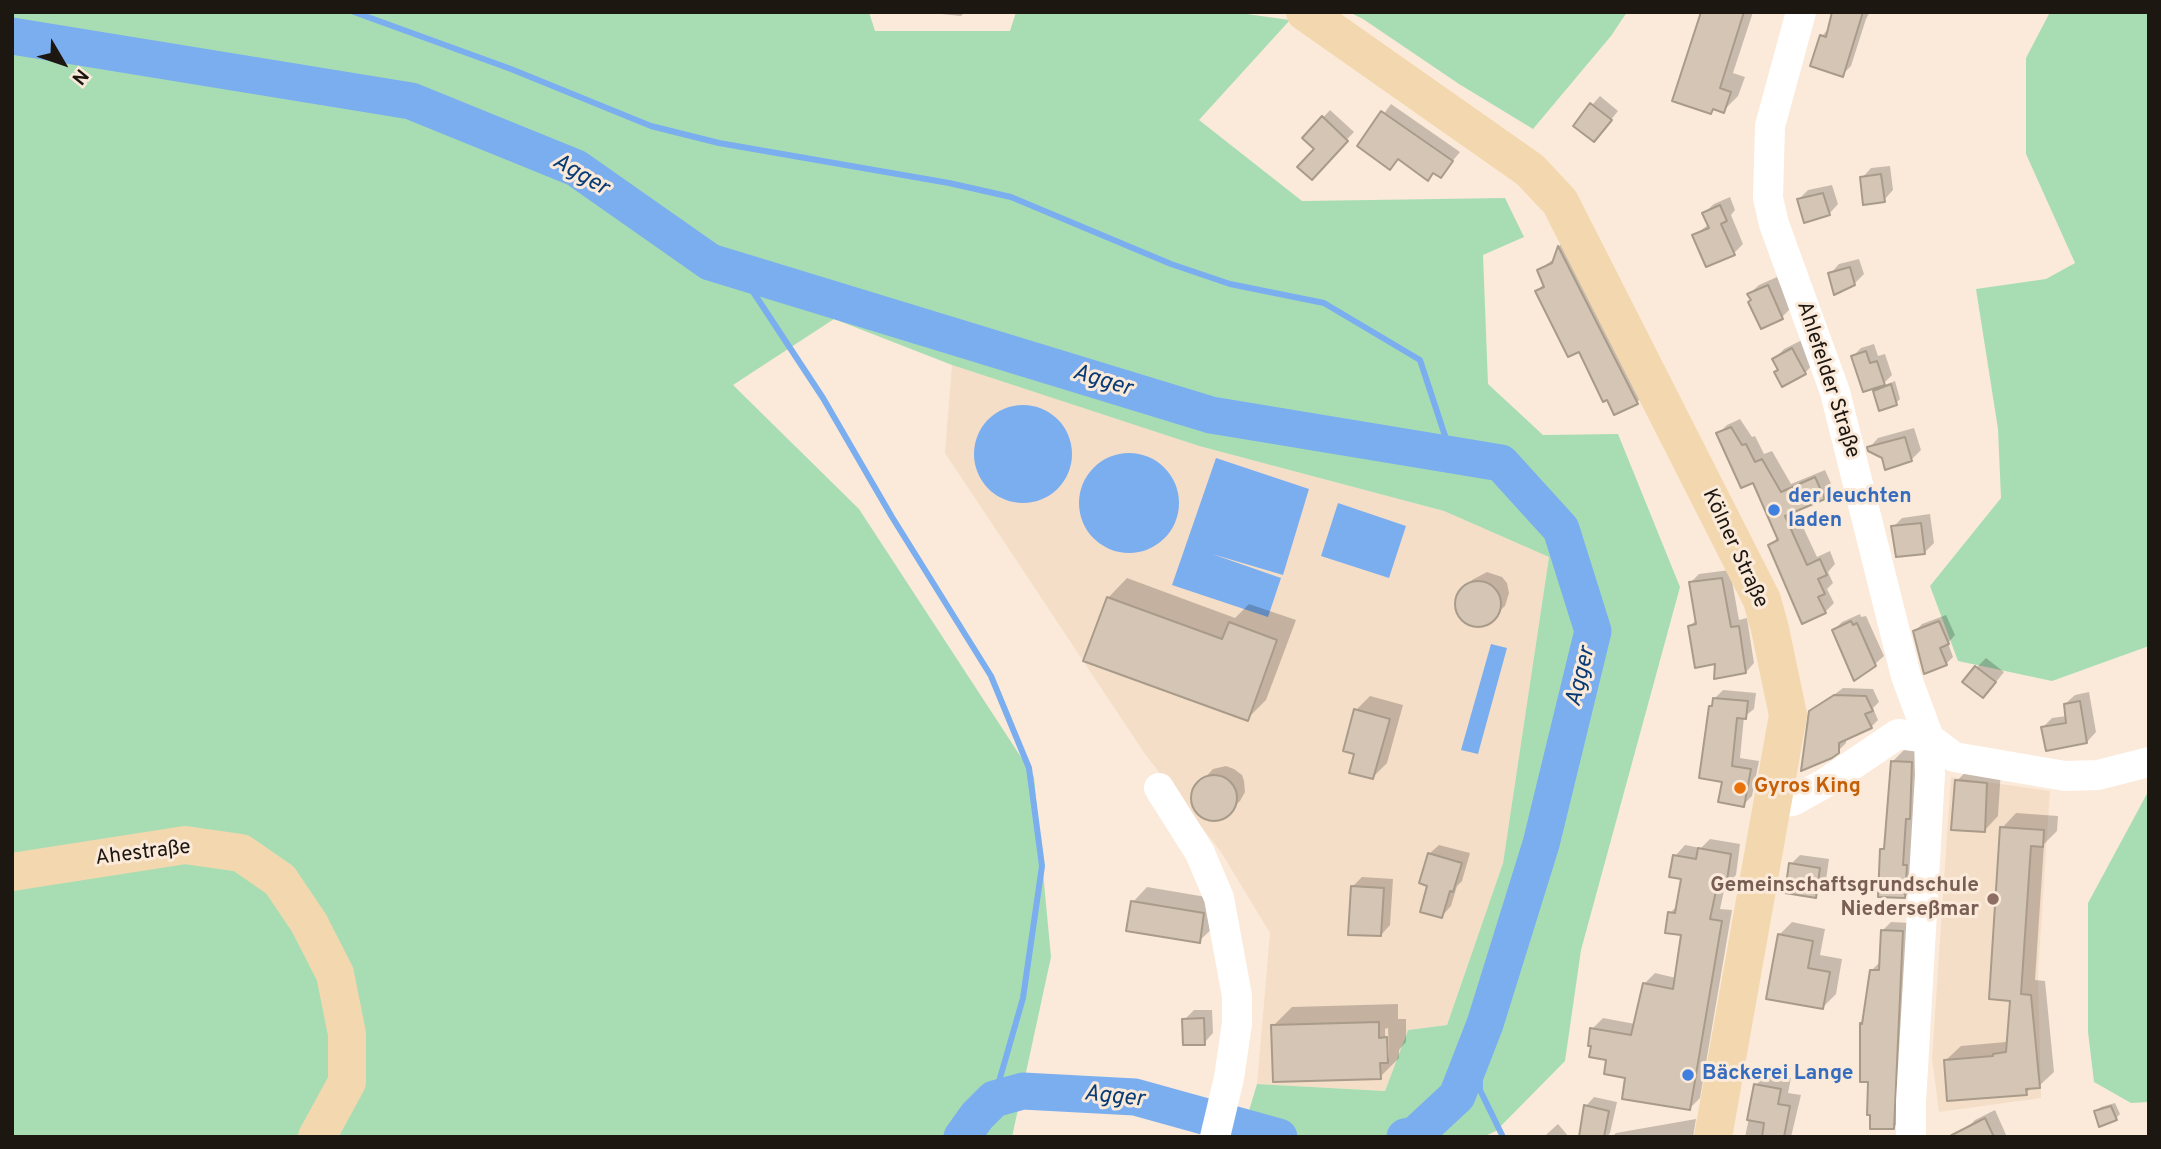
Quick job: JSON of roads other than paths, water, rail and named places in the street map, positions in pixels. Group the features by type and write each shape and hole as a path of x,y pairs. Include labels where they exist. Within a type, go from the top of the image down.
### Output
{"main road":[{"name":"Kölner Straße","path":"1305,12 1530,170 1560,202 1762,600 1788,715 1713,1137"},
{"name":"Ahestraße","path":"12,872 186,845 241,853 280,880 309,923 335,974 347,1034 347,1082 317,1137"}],"street":[{"name":"Ahlefelder Straße","path":"1801,12 1770,126 1768,198 1774,224 1835,392 1906,676 1929,738 1930,774 1911,1137"},
{"path":"1772,804 1793,801 1827,782 1898,734 1929,738 1954,757 2065,776 2098,775 2149,762"},
{"path":"1159,788 1200,853 1219,898 1237,996 1237,1023 1228,1086 1215,1137"},
{"path":"1911,1102 1933,1137"}],"water":[{"path":"1023,405 1042,408 1058,419 1069,435 1072,454 1069,473 1058,489 1042,500 1023,503 1004,500 988,489 977,473 974,454 977,435 988,419 1004,408"},
{"path":"1129,453 1157,461 1171,475 1179,503 1171,531 1157,545 1129,553 1101,545 1087,531 1079,503 1087,475 1101,461"},
{"path":"1216,458 1309,489 1283,575 1212,554 1281,578 1268,617 1172,585"},
{"path":"1338,503 1406,526 1389,578 1321,556"},
{"path":"1491,644 1507,648 1478,754 1461,750"}],"waterway":[{"path":"354,12 511,69 651,126 719,143 949,183 1011,197 1171,264 1230,284 1324,303 1420,360 1451,454"},
{"name":"Agger","path":"12,36 411,101 576,168 710,262 1211,415 1501,463 1561,529 1593,631 1541,844 1485,1024 1457,1096 1415,1135 1405,1137"},
{"path":"740,272 823,398 892,517 991,676 1029,768 1042,866 1023,998 994,1099"},
{"path":"1469,1062 1480,1080 1480,1090 1503,1137"},
{"name":"Agger","path":"962,1137 994,1099 1023,1091 1135,1097 1279,1137"}],"place":[{"name":"der leuchten laden","path":"1774,510"},
{"name":"Gyros King","path":"1740,788"},
{"name":"Gemeinschaftsgrundschule Niederseßmar","path":"1993,899"},
{"name":"Bäckerei Lange","path":"1688,1075"}]}
